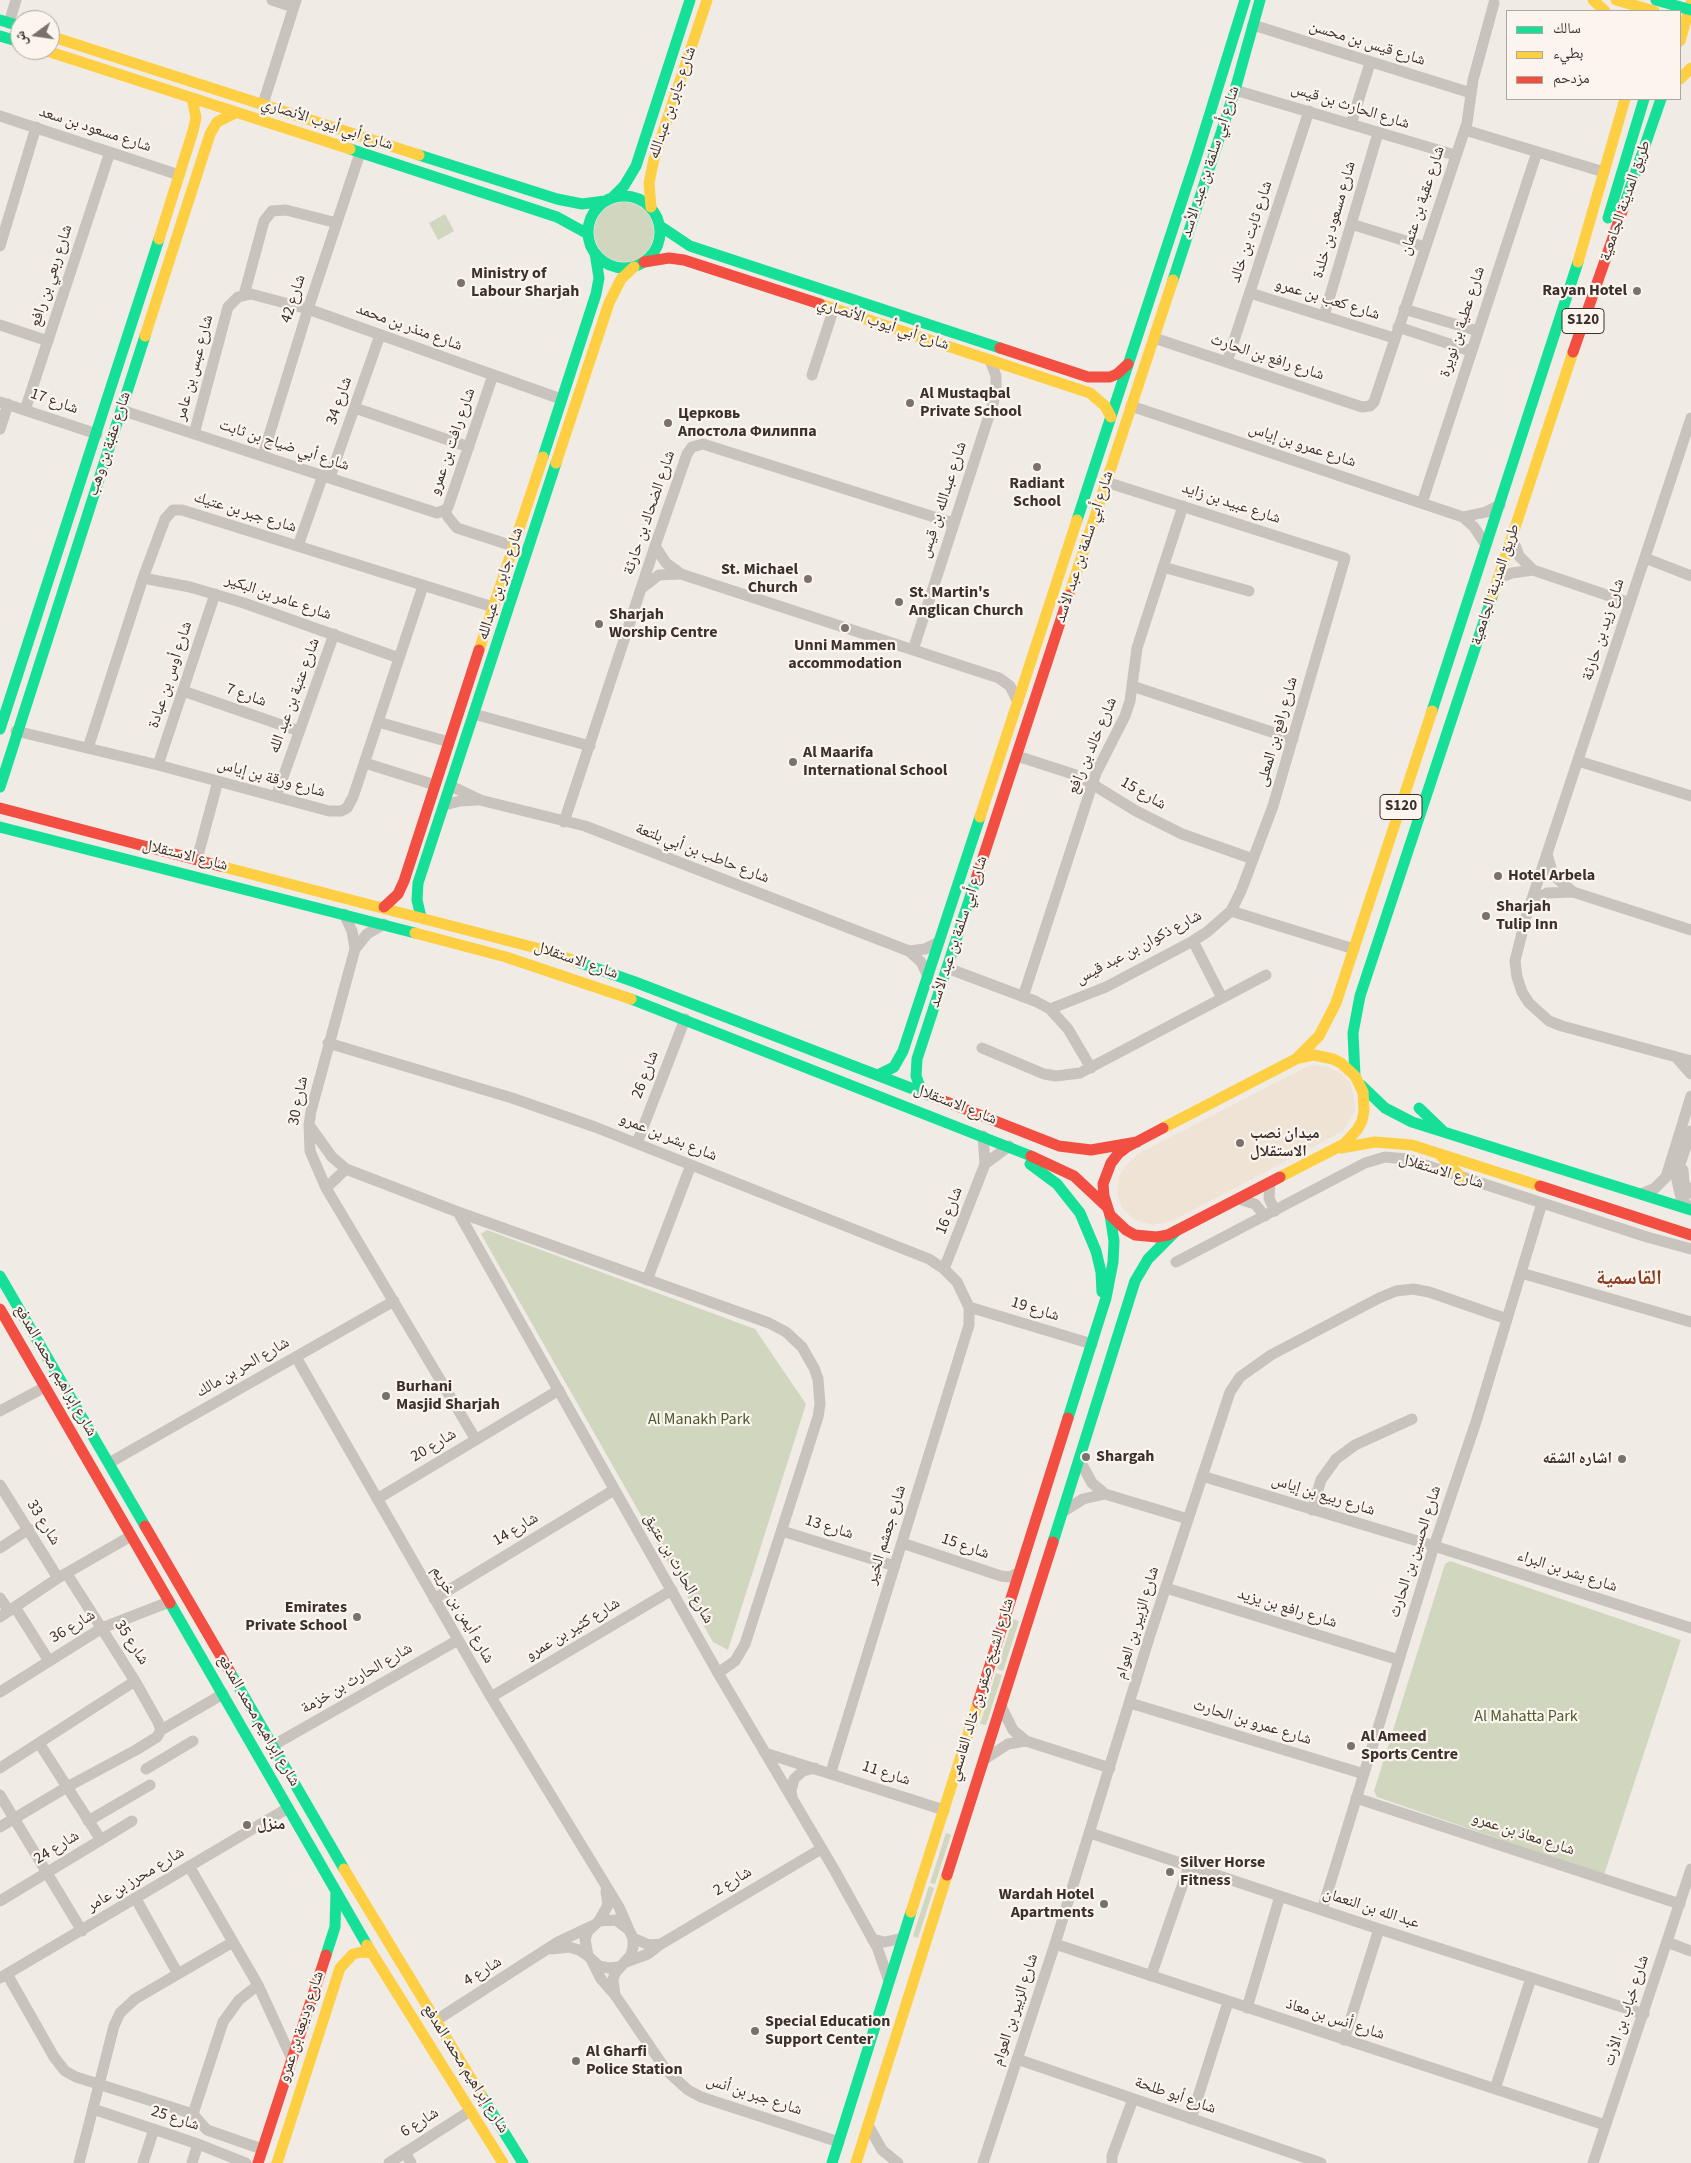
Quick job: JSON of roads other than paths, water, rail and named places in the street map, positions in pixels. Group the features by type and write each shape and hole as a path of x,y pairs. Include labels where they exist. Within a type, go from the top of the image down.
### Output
{"main road":[{"name":"شارع جابر بن عبدالله","path":"609,199 624,186 636,166 690,0"},
{"name":"شارع جابر بن عبدالله","path":"650,207 649,191 652,167 708,0"},
{"name":"شارع أبي سلمة بن عبد الأسد","path":"878,1075 889,1070 901,1057 1111,417 1245,0"},
{"path":"1250,0 1254,6 1253,25"},
{"name":"شارع أبي سلمة بن عبد الأسد","path":"922,1092 916,1076 916,1065 1235,90 1260,0"},
{"path":"1593,0 1604,10"},
{"path":"1616,0 1650,10"},
{"path":"1656,0 1688,12 1681,37"},
{"name":"شارع أبي أيوب الأنصاري","path":"60,39 557,199 582,204 609,199"},
{"name":"شارع أبي أيوب الأنصاري","path":"60,55 557,216 588,234"},
{"path":"1681,78 1691,68"},
{"name":"شارع عقبة بن وهب","path":"0,729 97,434 195,125 196,111 192,98"},
{"name":"طريق المدينة الجامعية","path":"1296,1059 1312,1044 1328,1020 1354,949 1572,284 1625,100"},
{"path":"1605,262 1603,246 1605,229 1644,100"},
{"name":"طريق المدينة الجامعية","path":"1336,1149 1352,1138 1362,1121 1364,1101 1357,1079 1353,1045 1359,1002 1579,333 1661,102"},
{"name":"شارع عقبة بن وهب","path":"4,809 0,788 16,731 174,244 213,128 222,118 235,112"},
{"path":"629,196 644,202 650,207 660,226 660,234 655,250 639,265 616,267 601,260 595,253 588,234 592,215 609,199 629,196"},
{"path":"164,220 172,225 171,237 174,244"},
{"name":"شارع أبي أيوب الأنصاري","path":"660,226 690,246 1096,378 1117,374 1128,364"},
{"name":"شارع جابر بن عبدالله","path":"384,907 392,901 402,887 596,294 599,278 595,253"},
{"name":"شارع أبي أيوب الأنصاري","path":"639,265 669,258 684,260 834,308 1090,393 1105,406 1111,417"},
{"name":"شارع جابر بن عبدالله","path":"421,917 417,900 417,888 609,303 616,287 639,265"},
{"path":"976,356 994,355 1020,364 1028,362 1031,358"},
{"path":"24,654 28,663 24,681 28,686 32,685"},
{"path":"431,797 430,820 433,824 438,824"},
{"name":"شارع الاستقلال","path":"4,809 521,943 590,965 1049,1142 1069,1148 1091,1150 1137,1142"},
{"name":"شارع الاستقلال","path":"0,827 384,924 533,965 614,992 1014,1148 1074,1176 1090,1189 1126,1230 1146,1237 1168,1235 1177,1230"},
{"path":"924,988 927,1003 935,1006"},
{"path":"1137,1142 1296,1059 1314,1055 1333,1059 1349,1069 1371,1096 1394,1114 1412,1122 1691,1210"},
{"path":"876,1093 892,1093 914,1100 920,1098 922,1092"},
{"path":"1419,1108 1446,1134"},
{"name":"شارع الشيخ صقر بن خالد القاسمي","path":"832,2163 1110,1286 1114,1241 1104,1184 1108,1168 1118,1154 1137,1142"},
{"name":"شارع الاستقلال","path":"1336,1149 1361,1143 1384,1142 1412,1145 1691,1235"},
{"path":"1014,1148 1032,1166 1062,1190 1085,1223 1099,1262 1103,1310"},
{"path":"1177,1230 1336,1149"},
{"path":"1517,1156 1529,1149"},
{"path":"1438,1154 1461,1177"},
{"path":"1619,1174 1622,1189"},
{"path":"1633,1216 1647,1237"},
{"name":"شارع الشيخ صقر بن خالد القاسمي","path":"856,2163 1080,1461 1135,1281 1148,1259 1177,1230"},
{"name":"شارع إبراهيم محمد المدفع","path":"0,1276 380,1931 523,2163"},
{"name":"شارع إبراهيم محمد المدفع","path":"0,1310 372,1953 502,2163"},
{"path":"1075,1396 1083,1404 1081,1428 1086,1442"},
{"name":"شارع وديعة بن عمرو","path":"258,2163 336,1921 338,1906 336,1890"},
{"name":"شارع وديعة بن عمرو","path":"277,2163 342,1964 353,1954 362,1952 372,1953"},
{"path":"888,2061 882,2058 879,2052 892,2006 892,1994 889,1983"},
{"path":"311,2001 317,2001 320,2006 315,2029 317,2042"},
{"path":"427,2041 439,2050 465,2088 472,2088 474,2083"}],"street":[{"path":"263,104 294,3 272,0"},
{"name":"شارع عقبة بن عثمان","path":"1370,406 1374,402 1455,155 1465,130 1471,93 1494,3"},
{"name":"شارع قيس بن محسن","path":"1253,25 1471,93"},
{"path":"1351,124 1370,63"},
{"name":"شارع الحارث بن قيس","path":"1235,90 1455,155"},
{"name":"شارع ثابت بن خالد","path":"1227,362 1309,111"},
{"name":"شارع مسعود بن سعد","path":"0,116 179,175"},
{"path":"0,246 36,127"},
{"path":"1465,130 1604,172"},
{"name":"شارع مسعود بن خلدة","path":"1324,316 1378,132"},
{"name":"شارع ربعي بن رافع","path":"25,410 110,152"},
{"name":"شارع عطية بن نويرة","path":"1422,503 1536,152"},
{"name":"شارع 42","path":"262,455 360,153"},
{"path":"244,295 264,221 272,211 286,210 337,223"},
{"path":"1351,224 1424,248"},
{"name":"شارع كعب بن عمرو","path":"1250,293 1394,338"},
{"name":"شارع منذر بن محمد","path":"244,295 256,295 308,309 561,399"},
{"name":"شارع عبس بن عامر","path":"194,434 226,313 232,301 244,295"},
{"path":"812,375 834,308"},
{"path":"1404,310 1478,331"},
{"path":"0,325 48,341"},
{"path":"1398,327 1471,351"},
{"name":"شارع 34","path":"327,476 355,408 380,336"},
{"name":"شارع رافع بن الحارث","path":"1154,338 1362,407 1370,406"},
{"name":"شارع عبدالله بن قيس","path":"913,650 996,394 996,376 990,360"},
{"name":"شارع رافت بن عمرو","path":"441,512 469,447 493,375"},
{"path":"0,429 4,403"},
{"name":"شارع 17","path":"4,403 97,434"},
{"name":"شارع عمرو بن إياس","path":"1131,406 1463,517 1474,527 1486,546"},
{"path":"355,408 469,447"},
{"name":"شارع أبي ضياح بن ثابت","path":"121,410 441,512"},
{"name":"شارع زيد بن حارثة","path":"1691,418 1527,912 1516,954 1517,977 1522,992 1538,1013 1562,1026 1691,1061"},
{"name":"شارع الضحاك بن حارثة","path":"564,822 655,546 687,454 692,447 700,444 953,523"},
{"path":"298,546 327,476"},
{"name":"شارع عبيد بن زايد","path":"1106,482 1345,558"},
{"path":"1463,517 1486,512 1500,505"},
{"name":"شارع خالد بن رافع","path":"1023,996 1093,783 1103,756 1125,716 1132,686 1137,648 1183,506"},
{"name":"شارع جبر بن عتيك","path":"88,748 143,578 165,519 172,510 182,510 493,607"},
{"path":"441,512 457,528 513,546"},
{"path":"1512,536 1519,556 1533,570 1630,603"},
{"path":"655,546 666,563 681,574 999,678 1010,686 1018,702"},
{"name":"شارع رافع بن المعلى","path":"1231,911 1273,806 1345,558"},
{"path":"1645,558 1691,576"},
{"path":"1164,567 1249,591"},
{"path":"1498,578 1533,570"},
{"path":"641,589 659,574 681,574"},
{"name":"شارع عامر بن البكير","path":"143,578 179,584 215,594 399,658"},
{"name":"شارع ورقة بن إياس","path":"16,731 158,765 329,811 342,811 351,803 422,586"},
{"name":"شارع أوس بن عبادة","path":"158,765 215,594"},
{"name":"شارع عتبة بن عبد الله","path":"276,797 334,634"},
{"path":"1132,686 1293,739"},
{"name":"شارع 7","path":"183,691 299,731"},
{"path":"474,714 590,746"},
{"path":"378,722 449,742"},
{"name":"شارع 15","path":"1017,756 1079,776 1136,811 1182,834 1253,859"},
{"path":"1578,761 1689,794"},
{"path":"364,763 435,785"},
{"path":"197,859 218,781"},
{"name":"شارع حاطب بن أبي بلتعة","path":"451,786 480,800 597,830 908,951 921,962 928,976"},
{"name":"شارع حاطب بن أبي بلتعة","path":"445,805 460,801 480,800"},
{"path":"1547,852 1553,875 1573,892"},
{"path":"1527,912 1547,892 1573,892 1691,930"},
{"path":"1231,911 1354,949"},
{"name":"شارع ذكوان بن عبد قيس","path":"1050,1009 1106,987 1193,941 1207,932 1231,911"},
{"name":"شارع 30","path":"344,914 352,931 355,949"},
{"name":"شارع 30","path":"384,924 367,934 355,949 328,1043 309,1125 310,1151 326,1188 476,1440"},
{"path":"1193,941 1222,998"},
{"path":"908,951 925,949 940,942"},
{"path":"947,968 1023,996 1050,1009 1068,1029 1091,1068"},
{"path":"982,1048 1044,1074 1068,1075 1091,1068 1266,975"},
{"name":"شارع 26","path":"637,1143 685,1019"},
{"name":"شارع بشر بن عمرو","path":"328,1043 512,1098 637,1143 929,1260 944,1269 962,1290 969,1307"},
{"path":"1675,1056 1691,1074"},
{"path":"1639,1195 1654,1188 1666,1177 1691,1096"},
{"path":"309,1125 332,1157 346,1170 778,1327 794,1339 809,1357 818,1379 820,1404 813,1436 741,1653 735,1661 718,1673"},
{"path":"1690,1134 1683,1175 1684,1183 1691,1193"},
{"path":"1690,1134 1676,1182 1681,1198 1691,1210"},
{"name":"شارع 16","path":"944,1269 985,1164 983,1136"},
{"path":"985,1164 1014,1148"},
{"name":"شارع الاستقلال","path":"1176,1262 1365,1163 1380,1158 1406,1159 1647,1237 1691,1249"},
{"path":"647,1280 691,1165"},
{"path":"326,1188 346,1170"},
{"path":"1270,1183 1270,1214"},
{"path":"1239,1199 1255,1204 1270,1214"},
{"name":"شارع الحسين بن الحارث","path":"1322,1910 1434,1546 1476,1422 1542,1203"},
{"name":"شارع الحارث بن عتيق","path":"458,1212 718,1673 792,1797 872,1939 884,1965 889,1983"},
{"path":"1521,1273 1691,1322"},
{"name":"شارع الزبير بن العوام","path":"983,2163 1055,1944 1166,1588 1230,1392 1240,1377 1270,1355 1379,1298 1406,1289 1421,1290 1507,1319"},
{"name":"شارع الحر بن مالك","path":"109,1463 394,1302"},
{"name":"شارع 19","path":"969,1307 1092,1344"},
{"name":"شارع جعشم الخير","path":"831,1772 968,1325 969,1307"},
{"name":"شارع أيمن بن خريم","path":"296,1357 490,1697 619,1907 631,1934"},
{"path":"0,1410 45,1387"},
{"name":"شارع 20","path":"376,1499 559,1390"},
{"path":"1312,1510 1321,1480 1336,1459 1356,1445 1412,1419"},
{"path":"1080,1461 1092,1483 1105,1494 1188,1519"},
{"name":"شارع ربيع بن إياس","path":"1202,1476 1434,1546"},
{"name":"شارع 33","path":"0,1485 63,1576"},
{"name":"شارع 14","path":"434,1599 614,1490"},
{"path":"1064,1511 1083,1499 1105,1494"},
{"path":"0,1548 29,1529"},
{"name":"شارع 13","path":"782,1531 895,1566"},
{"path":"8,1612 63,1576 131,1536"},
{"name":"شارع 15","path":"902,1544 1000,1576 1010,1577 1018,1573"},
{"name":"شارع بشر بن البراء","path":"1434,1546 1691,1628"},
{"name":"شارع 35","path":"63,1576 102,1628 136,1680 156,1716 160,1732"},
{"name":"شارع رافع بن يزيد","path":"1166,1588 1399,1660"},
{"name":"شارع كثير بن عمرو","path":"490,1697 672,1590"},
{"path":"0,1598 8,1612 49,1661"},
{"name":"شارع 36","path":"0,1692 102,1628 169,1602"},
{"name":"شارع الحارث بن خزمة","path":"272,1746 458,1640"},
{"path":"0,1768 136,1680"},
{"path":"0,1827 67,1787 136,1750 157,1737 160,1732 222,1694"},
{"name":"شارع عمرو بن الحارث","path":"1130,1703 1364,1774"},
{"path":"1001,1706 1013,1730 1026,1742"},
{"path":"146,1769 193,1741"},
{"path":"985,1759 1008,1744 1026,1742 1110,1768"},
{"path":"38,1743 101,1840"},
{"name":"شارع 11","path":"765,1753 831,1772 944,1810"},
{"path":"792,1797 791,1785 798,1774 817,1768"},
{"path":"88,1821 150,1785"},
{"path":"0,1795 82,1931"},
{"name":"شارع معاذ بن عمرو","path":"1356,1798 1680,1904"},
{"name":"شارع محرز بن عامر","path":"3,1976 288,1808"},
{"name":"شارع 24","path":"2,1897 47,1873 132,1821"},
{"name":"عبد الله بن النعمان","path":"1090,1832 1379,1929 1644,2014"},
{"name":"شارع 2","path":"622,1964 648,1954 661,1944 821,1849"},
{"path":"189,1866 258,1985 292,2059"},
{"path":"1151,1976 1188,1866"},
{"name":"شارع خباب بن الأرت","path":"1593,2163 1691,1869"},
{"path":"605,1887 608,1905 585,1939 590,1959 600,1966 609,1968 622,1964"},
{"path":"1246,2008 1280,1896"},
{"path":"136,1899 178,1974"},
{"path":"596,1923 616,1920 631,1934 649,1945 661,1944"},
{"name":"شارع 4","path":"435,2021 569,1936 596,1923"},
{"path":"1344,2040 1379,1929"},
{"path":"615,1995 613,1980 633,1947 631,1934"},
{"path":"872,1939 885,1942 903,1938"},
{"path":"79,2163 114,2026 120,2013 130,2003 233,1942"},
{"path":"1667,1942 1691,1951"},
{"name":"شارع أنس بن معاذ","path":"1055,1944 1606,2125"},
{"name":"شارع 4","path":"548,1950 558,1947 569,1947 579,1950 590,1959"},
{"name":"شارع جبر بن أنس","path":"590,1959 666,2070 688,2090 701,2097 839,2142"},
{"path":"3,1976 61,2067 70,2074 193,2114 207,2130 262,2149"},
{"path":"1495,2089 1531,1978"},
{"path":"193,2114 223,2022 239,2000 258,1985"},
{"path":"1191,2118 1228,2002"},
{"name":"شارع أبو طلحة","path":"1017,2059 1317,2162"},
{"path":"1112,2163 1112,2156 1133,2099"},
{"name":"شارع 25","path":"93,2109 198,2144 246,2163"},
{"name":"شارع 6","path":"389,2163 470,2110"},
{"path":"868,2125 876,2142 897,2163"},
{"path":"143,2163 154,2129"},
{"path":"192,2163 198,2144"},
{"path":"405,2152 411,2163"},
{"path":"886,2163 897,2163"}],"place":[{"name":"Ministry of Labour Sharjah","path":"461,283"},
{"name":"Rayan Hotel","path":"1637,291"},
{"name":"Al Mustaqbal Private School","path":"910,403"},
{"name":"Церковь Апостола Филиппа","path":"668,423"},
{"name":"Radiant School","path":"1037,467"},
{"name":"St. Michael Church","path":"808,579"},
{"name":"St. Martin's Anglican Church","path":"899,602"},
{"name":"Sharjah Worship Centre","path":"599,624"},
{"name":"Unni Mammen accommodation","path":"845,628"},
{"name":"Al Maarifa International School","path":"793,762"},
{"name":"Hotel Arbela","path":"1498,876"},
{"name":"Sharjah Tulip Inn","path":"1486,916"},
{"name":"ميدان نصب الاستقلال","path":"1240,1143"},
{"name":"Burhani Masjid Sharjah","path":"386,1396"},
{"name":"Shargah","path":"1086,1457"},
{"name":"اشاره الشقه","path":"1622,1459"},
{"name":"Emirates Private School","path":"357,1617"},
{"name":"Al Ameed Sports Centre","path":"1351,1746"},
{"name":"منزل","path":"247,1825"},
{"name":"Silver Horse Fitness","path":"1170,1872"},
{"name":"Wardah Hotel Apartments","path":"1104,1904"},
{"name":"Special Education Support Center","path":"755,2031"},
{"name":"Al Gharfi Police Station","path":"576,2061"}],"district":[{"name":"القاسمية","path":"1629,1279"}],"park label":[{"name":"Al Manakh Park","path":"699,1420"},
{"name":"Al Mahatta Park","path":"1526,1717"}]}
